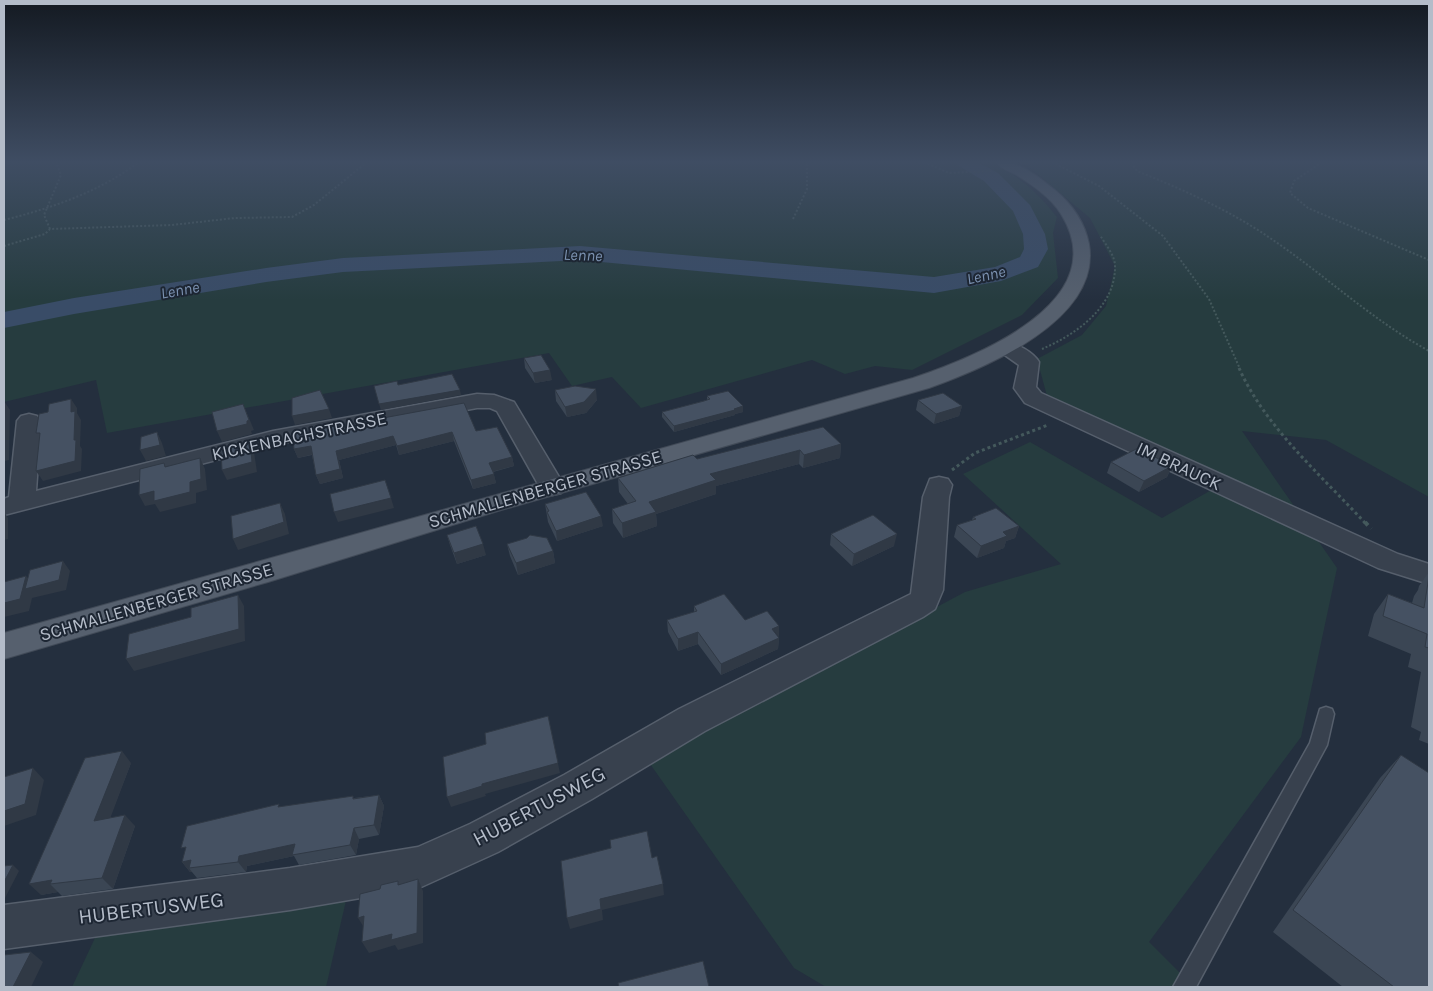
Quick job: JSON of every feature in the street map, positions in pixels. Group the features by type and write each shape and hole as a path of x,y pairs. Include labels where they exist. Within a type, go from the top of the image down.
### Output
{"main road":[{"name":"SCHMALLENBERGER STRASSE","path":"4,646 552,487 921,383 965,366 1006,347 1044,322 1067,297 1076,281 1081,266 1081,238 1076,224 1065,208"}],"street":[{"name":"IM BRAUCK","path":"1006,347 1029,362 1030,370 1025,379 1025,388 1033,398 1388,561 1429,574"},
{"name":"KICKENBACHSTRASSE","path":"13,505 273,438 477,401 494,402 506,407 552,487"},
{"path":"13,505 29,421"},
{"name":"HUBERTUSWEG","path":"4,927 290,890 418,867 484,838 578,787 692,720 903,614 924,601 928,590 936,497 939,485"}],"lane":[{"path":"1184,987 1318,745 1326,714"}],"path":[{"path":"4,220 45,208"},
{"path":"46,208 44,215 50,230"},
{"path":"4,246 45,234 50,230 172,225 235,218 292,217 300,215 309,208"},
{"path":"793,219 798,208"},
{"path":"1127,208 1163,236 1209,299 1248,388 1275,426 1370,526 1388,561"},
{"path":"1218,208 1272,240 1358,305 1429,351"},
{"path":"1309,208 1429,260"},
{"path":"939,485 952,470 975,453 1073,416"}],"green space":[{"path":"4,208 1050,208 1057,217 1053,233 1058,278 1022,315 912,370 875,366 845,374 812,360 641,408 612,377 572,386 549,353 107,433 96,380 4,402"},
{"path":"1078,208 1429,208 1429,497 1326,440 1242,431 1337,568 1301,737 1149,942 1194,987 826,987 794,968 648,761 965,592 1061,564 963,474 1030,442 1162,518 1215,488 1047,396 1037,359 1082,335 1106,306 1115,266 1090,218"},
{"path":"348,892 326,987 72,987 102,923"}],"building":[{"path":"541,355 550,370 533,373 524,358"},
{"path":"452,374 460,390 379,404 374,386 397,381 398,385"},
{"path":"575,386 596,389 584,402 565,407 555,390"},
{"path":"320,390 329,409 292,416 292,398"},
{"path":"728,391 743,406 735,410 674,426 662,412 704,401 710,399 707,396"},
{"path":"943,393 962,406 936,414 918,400"},
{"path":"71,399 71,412 75,411 75,461 36,471 40,433 36,433 39,414 48,412 49,404"},
{"path":"464,403 476,431 497,427 512,457 489,463 494,474 471,480 452,432 397,446 393,436 336,451 340,469 316,475 311,446 294,449 293,434 336,426 338,431 383,420 383,418"},
{"path":"243,404 249,420 247,424 217,431 212,412"},
{"path":"823,427 841,444 804,455 800,450 710,474 716,480 649,502 656,512 622,523 612,509 636,501 618,478 693,455 697,459"},
{"path":"157,432 160,445 140,450 141,437"},
{"path":"250,442 252,462 222,470 221,449"},
{"path":"1138,448 1172,466 1144,481 1111,462"},
{"path":"200,458 201,479 190,482 190,492 154,501 154,491 139,495 140,469 164,463 165,467"},
{"path":"385,480 391,498 334,512 330,494"},
{"path":"586,492 601,516 556,531 545,504"},
{"path":"280,503 284,522 233,539 231,516"},
{"path":"996,508 1019,526 1003,532 1007,536 981,546 957,525 976,519 973,517"},
{"path":"873,515 897,534 854,554 831,534"},
{"path":"476,526 483,544 454,553 447,535"},
{"path":"530,535 547,538 553,551 516,563 507,544 527,538"},
{"path":"63,561 59,580 25,589 30,570"},
{"path":"26,576 20,599 4,603 4,582"},
{"path":"1429,576 1429,648 1425,647 1427,634 1383,616 1388,594 1424,608"},
{"path":"724,594 745,620 767,611 779,626 772,629 779,638 721,664 698,632 678,639 667,620 697,611 694,606"},
{"path":"238,595 239,629 126,659 129,634 191,617 191,608"},
{"path":"548,716 558,763 482,784 482,786 447,797 443,757 486,744 485,733"},
{"path":"122,751 94,821 125,815 102,878 50,884 52,880 29,884 85,758"},
{"path":"1401,755 1429,773 1429,987 1394,987 1293,910"},
{"path":"33,768 25,804 4,811 4,777"},
{"path":"379,795 374,825 354,828 350,845 292,855 295,844 239,856 238,862 189,868 191,860 182,862 186,847 181,848 187,826 279,804 278,807 353,796 353,799"},
{"path":"647,831 652,858 657,856 663,884 600,899 601,909 567,918 561,861 611,848 610,840"},
{"path":"13,865 4,882 4,866"},
{"path":"418,879 417,933 391,940 392,934 362,942 364,916 358,918 360,894 380,889 381,885 398,881 398,885"},
{"path":"31,952 13,987 4,987 4,955"},
{"path":"703,961 709,987 619,987 618,983"}],"waterway":[{"name":"Lenne","path":"4,320 74,306 266,275 343,265 580,253 934,285 1001,274 1029,262 1036,249 1034,234 1022,208"}]}
